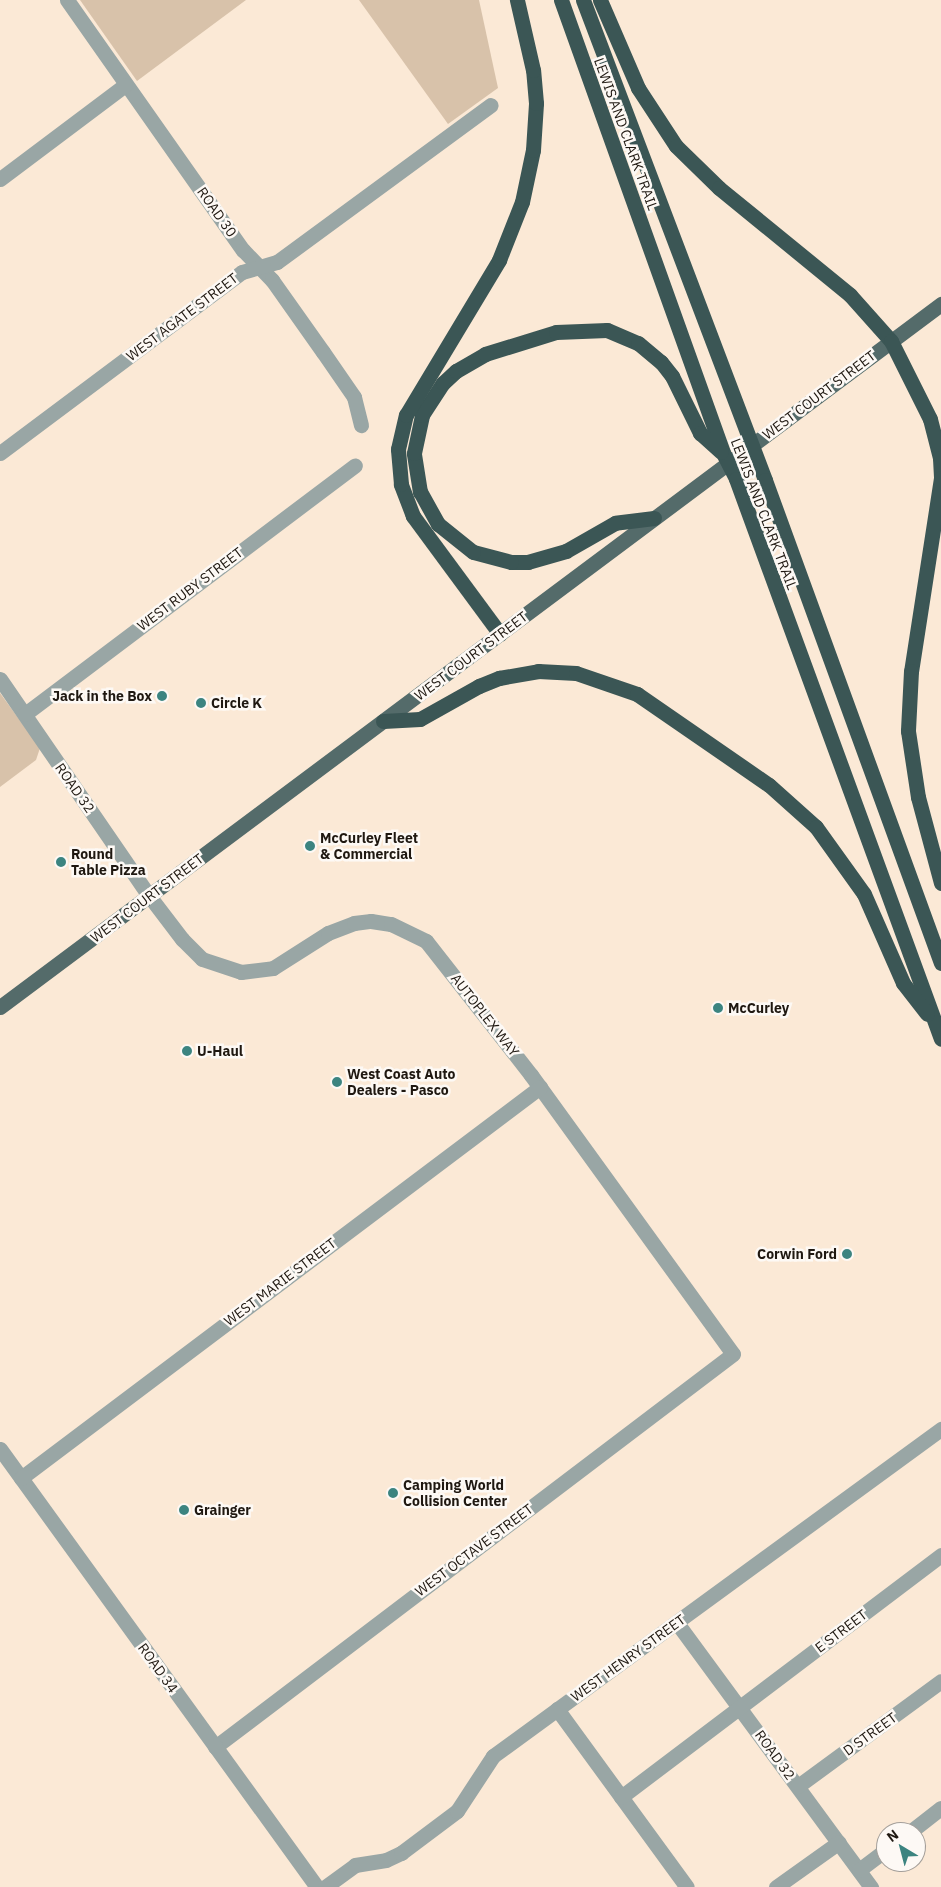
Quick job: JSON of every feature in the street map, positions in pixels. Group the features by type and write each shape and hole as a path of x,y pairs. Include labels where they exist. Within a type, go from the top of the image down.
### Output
{"highway":[{"path":"500,634 413,516 401,484 398,449 406,415 499,260 522,202 534,150 536,103 533,70 517,0"},
{"name":"LEWIS AND CLARK TRAIL","path":"561,0 723,453 739,488 939,1033"},
{"name":"LEWIS AND CLARK TRAIL","path":"583,0 765,480 941,962"},
{"path":"600,0 638,88 676,146 719,188 838,282 891,341 925,407 940,458 939,498 911,671 908,731 918,797 941,883"},
{"path":"654,518 615,523 566,551 528,562 511,562 473,552 438,524 420,492 414,453 422,415 443,383 456,371 485,354 556,332 607,330 638,343 661,362 676,383 700,433 723,453"},
{"path":"383,722 420,719 479,686 499,678 538,671 576,673 637,694 769,785 816,827 854,878 903,983 939,1033"}],"main road":[{"name":"WEST COURT STREET","path":"0,1007 150,897 941,304"}],"street":[{"name":"ROAD 30","path":"67,0 125,85 243,250 272,280 344,382 359,410 361,425"},
{"path":"0,179 125,85"},
{"name":"WEST AGATE STREET","path":"0,454 242,272 277,262 491,105"},
{"name":"WEST RUBY STREET","path":"25,714 355,465"},
{"name":"ROAD 32","path":"0,679 150,897"},
{"name":"AUTOPLEX WAY","path":"150,897 182,939 202,959 241,972 274,968 328,932 354,923 391,924 410,931 435,950 540,1087 733,1354"},
{"name":"WEST MARIE STREET","path":"21,1478 540,1087"},
{"name":"WEST OCTAVE STREET","path":"216,1747 733,1354"},
{"name":"WEST HENRY STREET","path":"325,1887 355,1865 386,1860 401,1853 457,1811 488,1761 941,1429"},
{"name":"ROAD 34","path":"0,1449 317,1887"},
{"name":"E STREET","path":"621,1797 941,1555"},
{"name":"ROAD 32","path":"677,1623 872,1887"},
{"name":"D STREET","path":"798,1786 941,1681"},
{"path":"557,1709 687,1887"},
{"path":"923,1822 941,1808"},
{"path":"776,1887 838,1842"},
{"path":"859,1870 876,1857"}],"shaded area":[{"path":"80,0 246,0 137,81"},
{"path":"359,0 479,0 498,88 448,124"},
{"path":"0,693 40,748 36,760 0,787"}],"place":[{"name":"Jack in the Box","path":"162,696"},
{"name":"Circle K","path":"201,703"},
{"name":"McCurley Fleet & Commercial","path":"310,846"},
{"name":"Round Table Pizza","path":"61,862"},
{"name":"McCurley","path":"718,1008"},
{"name":"U-Haul","path":"187,1051"},
{"name":"West Coast Auto Dealers - Pasco","path":"337,1082"},
{"name":"Corwin Ford","path":"847,1254"},
{"name":"Camping World Collision Center","path":"393,1493"},
{"name":"Grainger","path":"184,1510"}]}
